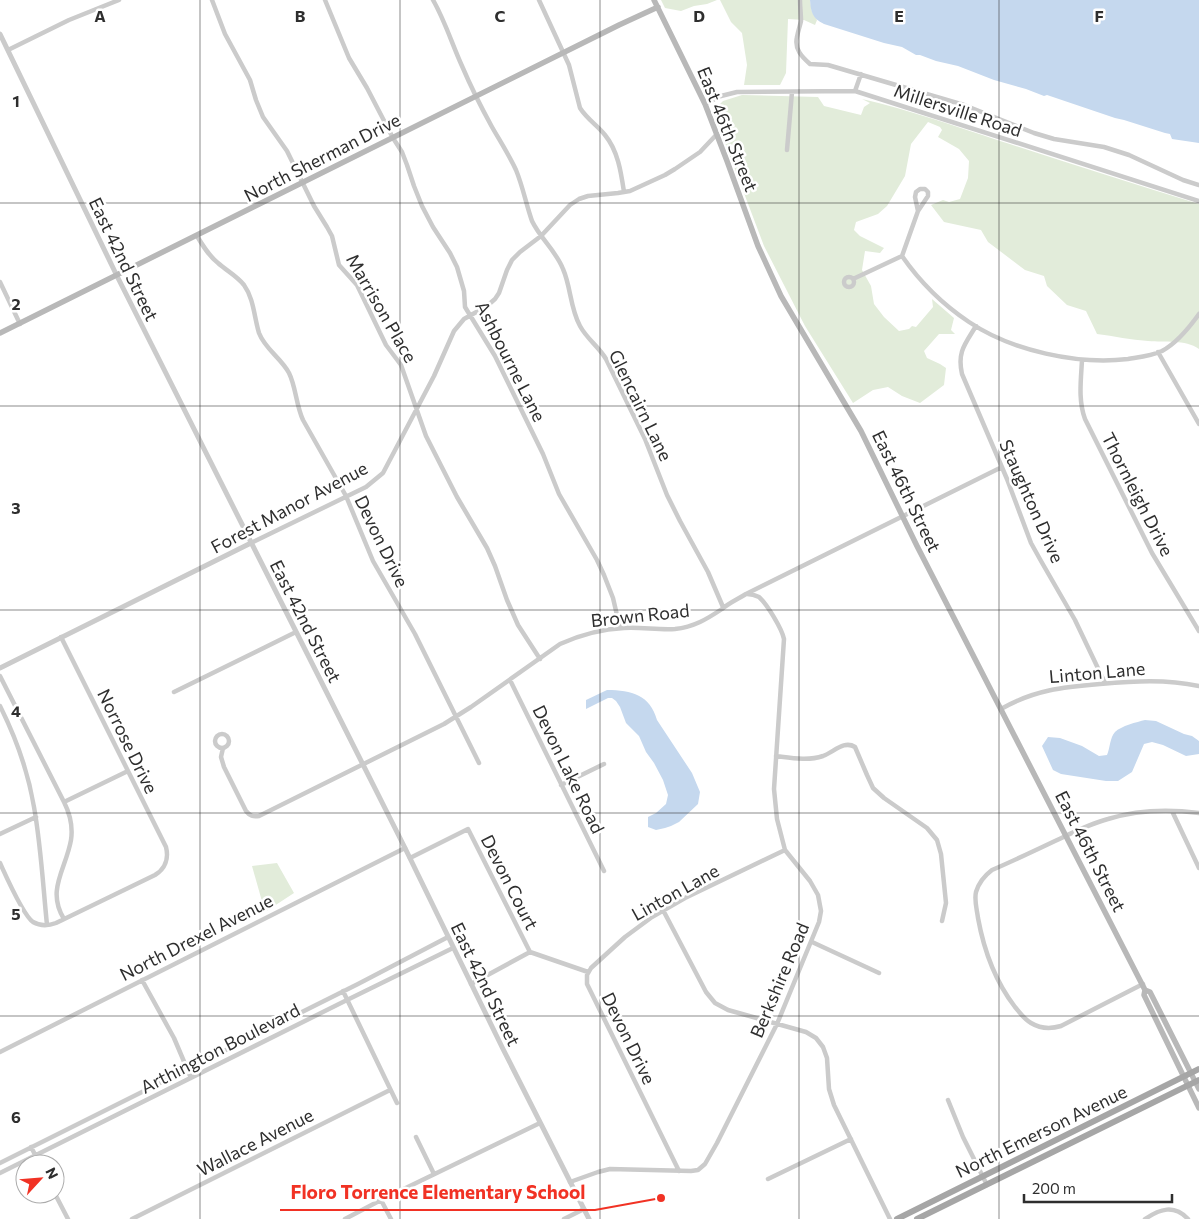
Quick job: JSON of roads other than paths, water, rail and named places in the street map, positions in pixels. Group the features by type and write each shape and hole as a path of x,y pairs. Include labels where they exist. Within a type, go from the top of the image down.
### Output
{"main road":[{"name":"East 46th Street","path":"654,0 705,104 763,258 780,296 861,431 917,546 1144,987 1150,992 1191,1073 1197,1080 1199,1089"},
{"name":"North Sherman Drive","path":"0,334 658,7"},
{"name":"East 46th Street","path":"1144,987 1144,995 1199,1108"},
{"name":"North Emerson Avenue","path":"897,1219 1199,1069"},
{"name":"North Emerson Avenue","path":"917,1219 1197,1080"}],"street":[{"path":"8,50 70,20 119,0"},
{"name":"Marrison Place","path":"212,0 225,34 250,80 263,117 287,151 314,206 332,236 339,266 357,285 386,345 401,365 426,436 465,512 487,548 518,625 540,659"},
{"name":"Ashbourne Lane","path":"326,0 349,58 371,94 406,160 414,186 427,216 457,268 464,291 466,307 495,356 535,437 558,494 601,568 613,598 620,628"},
{"name":"Glencairn Lane","path":"433,0 476,96 516,172 532,220 560,263 567,281 576,317 584,333 606,359 645,438 670,501 708,572 724,607"},
{"path":"539,0 571,71 580,108 605,135 616,153 624,192"},
{"path":"800,0 800,23 796,46 802,58 810,64 828,65 861,74 964,106 1054,139 1104,147 1121,152 1183,180 1199,185"},
{"name":"East 42nd Street","path":"0,34 117,276 363,764 589,1219"},
{"path":"855,91 861,74"},
{"name":"Millersville Road","path":"705,104 721,96 736,92 855,91 1199,201"},
{"path":"787,150 792,92"},
{"name":"Forest Manor Avenue","path":"0,668 366,487 383,473 434,376 454,331 461,322 495,299 512,260 541,236 566,208 579,199 590,195 624,192 641,187 675,170 701,150 717,134"},
{"path":"853,279 902,256 918,211 928,198 925,189 920,189 916,192 915,197 918,211"},
{"name":"Devon Drive","path":"197,236 217,263 238,278 245,287 251,300 260,335 288,371 299,411 346,496 373,561 416,634 479,763"},
{"path":"902,256 935,295 976,326 1010,342 1062,357 1082,360 1123,359 1158,352 1178,339 1199,314"},
{"path":"0,282 20,324"},
{"name":"Staughton Drive","path":"976,326 962,349 960,358 962,374 1002,467 1034,549 1076,620 1105,684"},
{"path":"1158,352 1199,424"},
{"name":"Thornleigh Drive","path":"1082,360 1080,394 1086,419 1152,553 1199,631"},
{"name":"Brown Road","path":"223,748 221,757 224,767 246,811 252,816 261,815 434,729 510,680 560,644 599,631 620,628 682,628 704,620 747,594 1002,467"},
{"name":"Berkshire Road","path":"570,1182 602,1170 615,1168 695,1171 707,1162 777,1024 821,916 818,895 810,881 785,850 775,807 774,788 784,640 780,628 761,599 747,594"},
{"path":"174,692 296,632"},
{"name":"Norrose Drive","path":"62,637 166,848 167,858 164,868 156,874 64,919"},
{"path":"0,676 64,802 71,822 71,840 58,881 56,895 59,911 64,919 46,926 37,924 28,917 0,864"},
{"name":"Devon Lake Road","path":"510,680 604,871"},
{"name":"Linton Lane","path":"1001,708 1027,696 1067,687 1134,681 1173,682 1199,686"},
{"path":"0,706 21,754 36,817 46,926"},
{"path":"776,756 813,758 829,753 845,744 855,747 874,788 884,798 927,828 937,840 941,854 946,903 942,921"},
{"path":"562,785 604,764"},
{"path":"64,802 128,771"},
{"path":"1172,811 1199,868"},
{"path":"1144,987 1057,1027 1037,1026 1026,1019 1012,1003 989,961 981,935 975,898 978,885 992,870 1092,824 1136,813 1199,812"},
{"path":"0,834 36,817"},
{"name":"Devon Court","path":"410,858 468,829 530,952"},
{"name":"North Drexel Avenue","path":"0,1052 405,848"},
{"name":"Linton Lane","path":"588,972 625,937 663,910 684,898 785,850"},
{"path":"663,910 706,992 719,1006 806,1032 816,1038 823,1047 827,1058 831,1098 890,1219"},
{"name":"Arthington Boulevard","path":"0,1163 448,937"},
{"path":"812,942 879,973"},
{"name":"Arthington Boulevard","path":"40,1154 454,948"},
{"path":"471,984 530,952 588,972"},
{"name":"Devon Drive","path":"588,972 587,984 679,1171"},
{"path":"142,980 174,1038 191,1078"},
{"path":"343,991 397,1103"},
{"name":"Wallace Avenue","path":"132,1219 390,1090"},
{"path":"948,1100 963,1137 987,1185"},
{"path":"345,1219 540,1123"},
{"path":"416,1137 434,1174"},
{"path":"768,1179 851,1139"},
{"path":"31,1147 35,1154"},
{"name":"Arthington Boulevard","path":"0,1173 15,1166"},
{"path":"381,1200 391,1219"},
{"path":"60,1204 68,1219"},
{"path":"564,1219 584,1209"},
{"path":"1145,1219 1160,1210 1174,1210 1183,1214 1188,1219"}],"water":[{"path":"810,0 1199,0 1199,143 1172,139 1170,134 1047,95 1044,96 958,66 916,55 902,47 824,24 813,14"},
{"path":"607,690 632,693 645,700 692,773 700,792 698,804 679,822 656,830 648,827 648,817 666,804 668,795 654,763 646,752 639,736 626,723 616,701 608,698 586,709 586,700"},
{"path":"1145,720 1156,721 1192,736 1199,741 1199,754 1186,756 1163,745 1152,742 1144,744 1132,772 1118,781 1106,781 1061,774 1053,770 1042,746 1048,737 1060,738 1082,746 1099,756 1107,755 1115,732 1125,726"}],"place":[{"name":"Floro Torrence Elementary School","path":"661,1198"}]}
